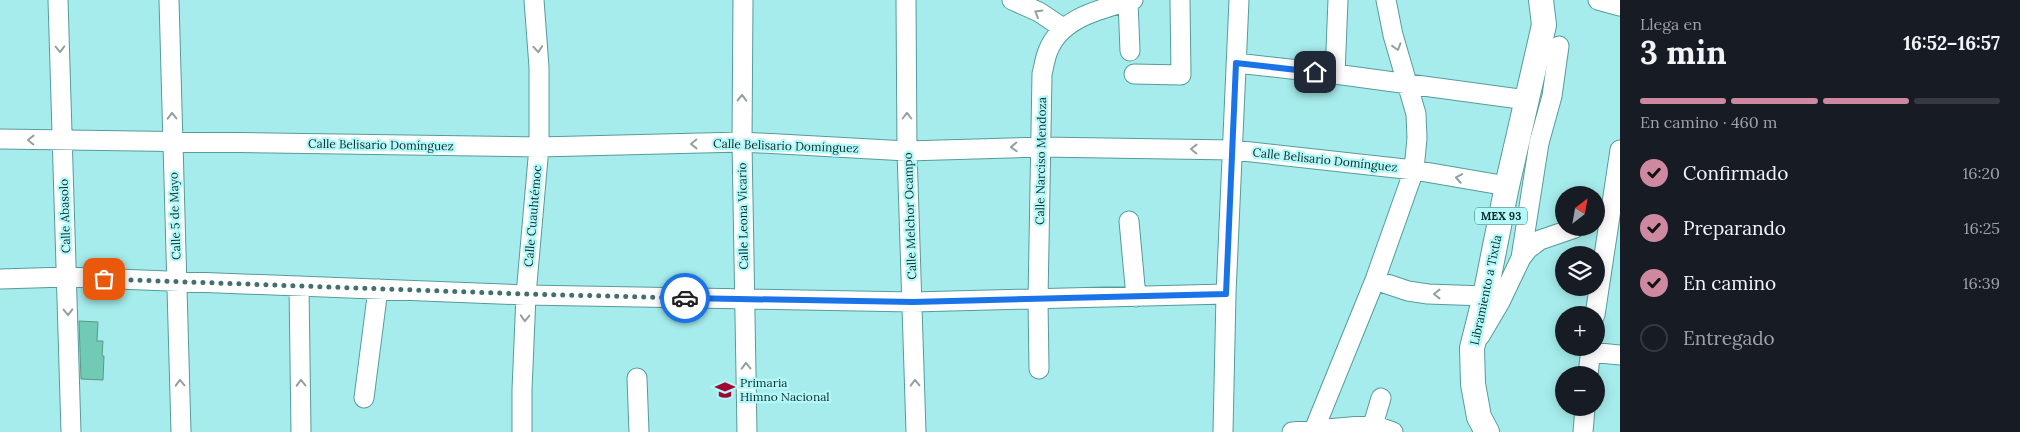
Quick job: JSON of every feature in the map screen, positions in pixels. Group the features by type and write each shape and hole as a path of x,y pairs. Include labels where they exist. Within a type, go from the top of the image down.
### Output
{"main road":[{"name":"Libramiento a Tixtla","path":"1487,432 1480,417 1473,384 1472,348 1544,24 1541,0"}],"street":[{"name":"Calle Abasolo","path":"58,0 68,278 71,432"},
{"name":"Calle 5 de Mayo","path":"169,0 182,432"},
{"name":"Calle Cuauhtémoc","path":"522,432 526,294 540,147 539,67 534,0"},
{"name":"Calle Leona Vicario","path":"743,0 742,142 747,432"},
{"name":"Calle Melchor Ocampo","path":"906,0 907,151 916,432"},
{"path":"1012,0 1038,12 1064,28 1088,14 1130,1 1130,51"},
{"path":"1134,74 1181,75 1180,0"},
{"path":"1223,432 1226,294 1239,0"},
{"path":"1335,74 1338,0"},
{"path":"1314,430 1375,280 1414,170 1417,138 1416,114 1386,0"},
{"path":"1598,0 1620,6"},
{"name":"Calle Narciso Mendoza","path":"1039,368 1038,300 1042,74 1048,49 1064,28"},
{"path":"1521,258 1539,143 1552,96 1559,46"},
{"path":"1236,63 1335,74 1527,100"},
{"name":"Calle Belisario Domínguez","path":"0,139 540,147 742,142 907,151 1042,146 1233,150 1414,170 1507,186"},
{"path":"1596,306 1620,150"},
{"path":"1129,221 1136,297"},
{"path":"1472,348 1500,302 1521,258 1528,249 1540,240 1555,235"},
{"path":"0,279 68,278 526,294 913,302 1226,294"},
{"path":"1375,280 1418,293 1485,296"},
{"path":"300,286 301,432"},
{"path":"364,398 378,288"},
{"path":"1605,353 1620,356"},
{"path":"636,378 639,432"},
{"path":"1373,428 1381,398"},
{"path":"1583,432 1584,416"},
{"path":"1292,432 1373,428 1393,432"}],"building":[{"path":"79,321 98,322 97,341 103,341 103,380 81,379"}],"way so far":[{"path":"104,279 685,298"}],"place":[{"name":"Primaria Himno Nacional","path":"725,390"}],"route":[{"path":"685,298 913,302 1101,299 1226,294 1236,63 1315,72"}]}
